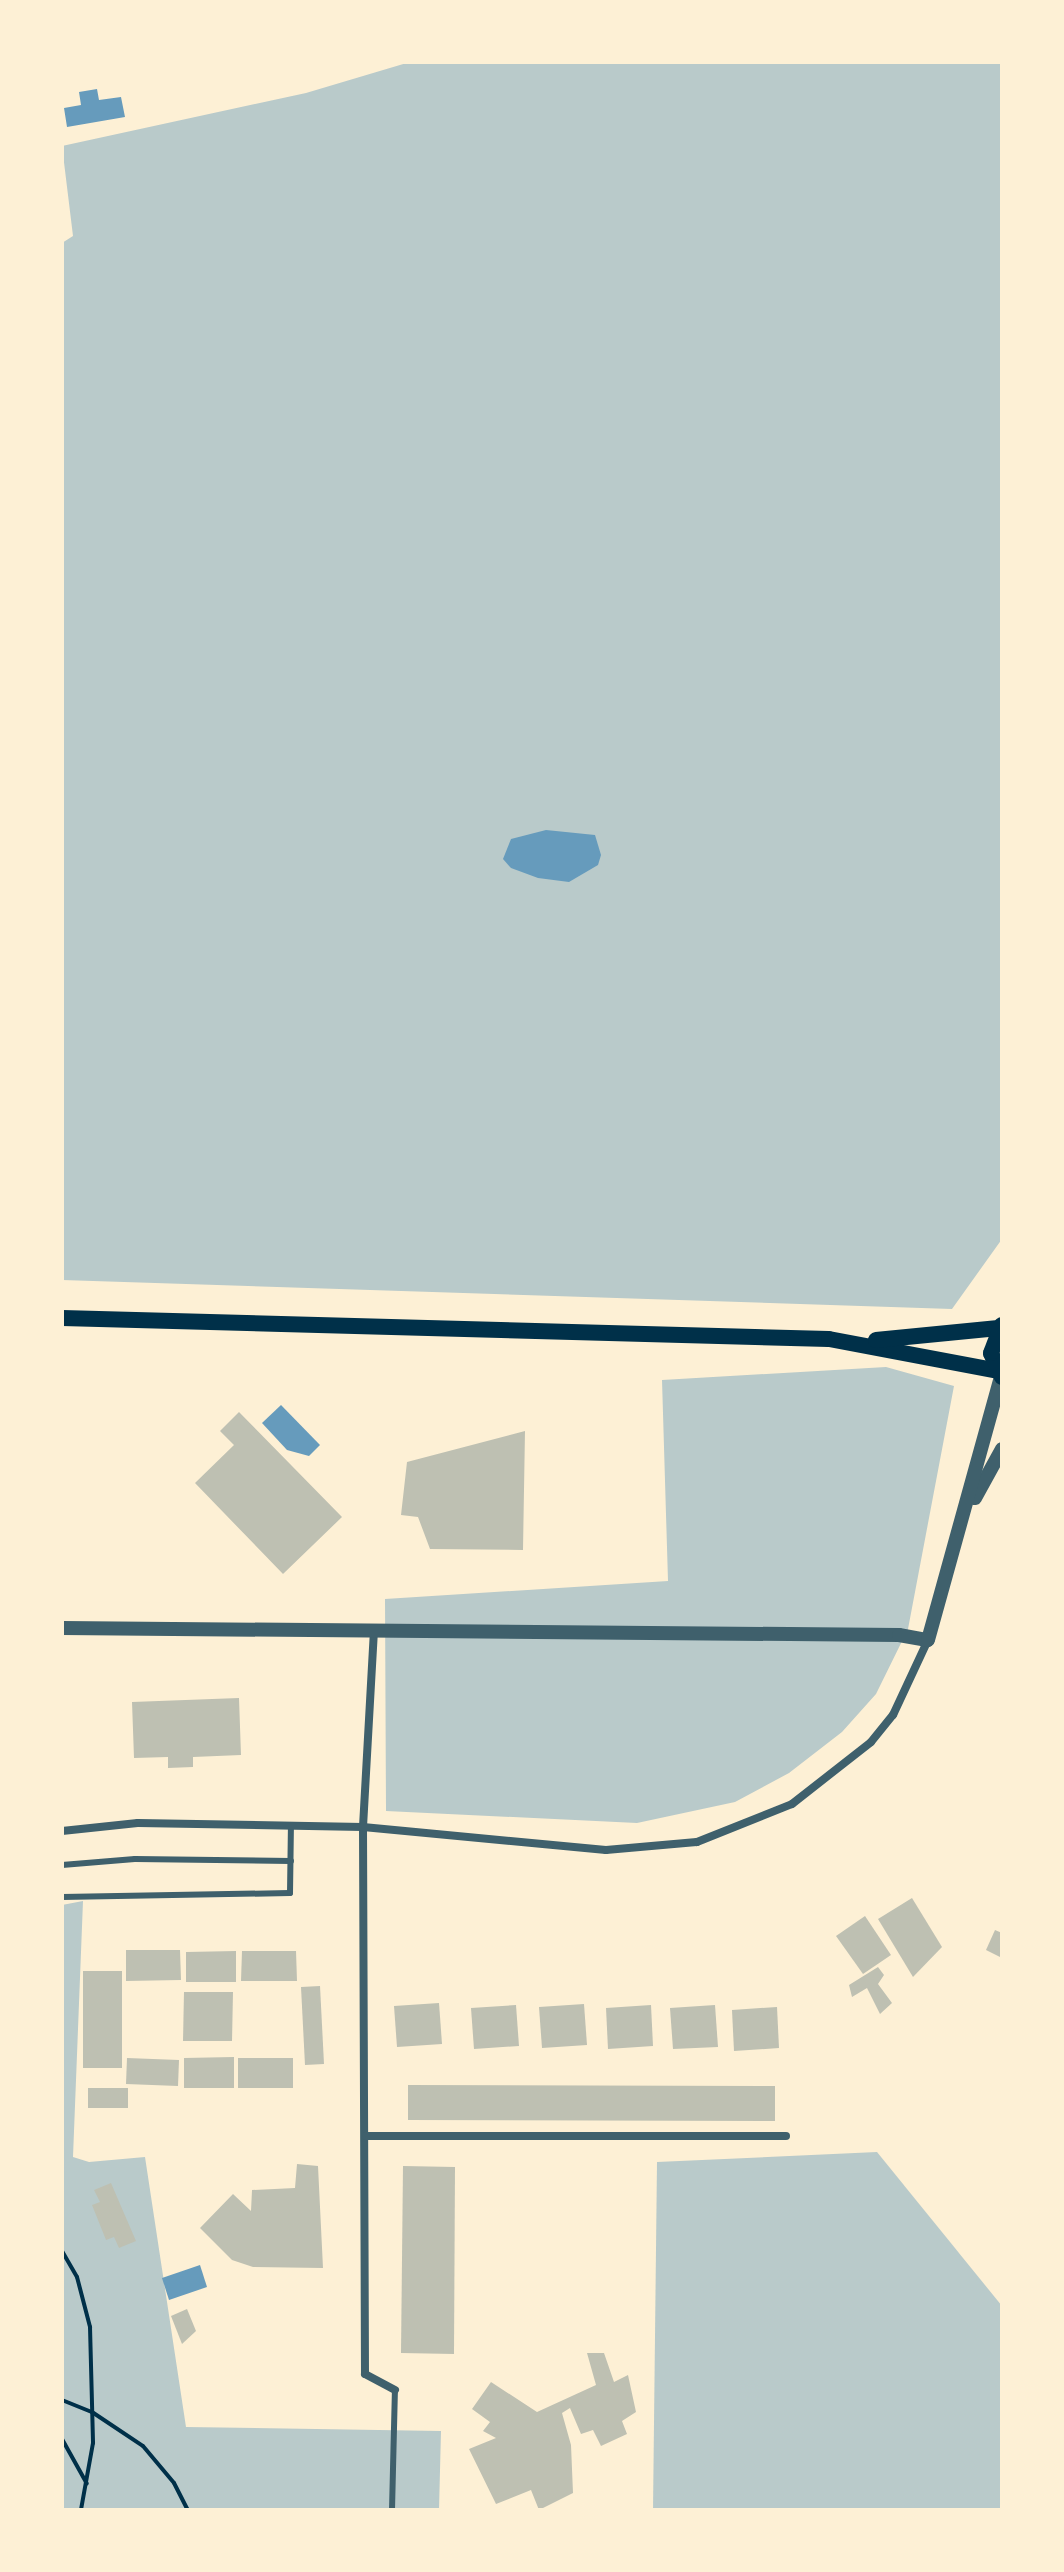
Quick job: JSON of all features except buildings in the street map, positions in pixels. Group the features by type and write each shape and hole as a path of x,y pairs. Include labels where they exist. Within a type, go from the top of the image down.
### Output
{"main road":[{"path":"62,1318 861,1342 1000,1326 991,1353 1000,1375"},
{"path":"861,1342 1000,1375"}],"street":[{"path":"62,1831 138,1823 363,1827 606,1850 697,1842 748,1826 792,1804 871,1742 893,1715 928,1640 965,1516 1000,1375"},
{"path":"965,1516 1002,1449"},
{"path":"62,1628 899,1635 928,1640"},
{"path":"374,1629 363,1827 365,2374 395,2390"},
{"path":"366,2136 786,2136"}],"lane":[{"path":"62,1897 290,1893 291,1825"},
{"path":"62,1865 135,1859 291,1861"},
{"path":"392,2510 395,2390"}],"path":[{"path":"62,2251 77,2277 90,2327 92,2412 88,2486 81,2510"},
{"path":"62,2400 92,2412 143,2446 174,2483 188,2510"},
{"path":"62,2439 88,2486"}],"shaded area":[{"path":"410,62 1002,62 1002,1239 952,1309 62,1280 62,243 73,236 62,146 306,93"},
{"path":"886,1367 954,1386 908,1629 876,1694 842,1732 789,1773 735,1802 637,1823 386,1811 385,1599 668,1581 662,1380"},
{"path":"83,1901 73,2157 89,2162 145,2157 186,2427 441,2431 439,2510 62,2510 62,1905"},
{"path":"877,2152 1002,2306 1002,2510 653,2510 657,2162"}],"water":[{"path":"97,89 99,100 121,97 125,117 67,127 64,108 81,105 79,92"},
{"path":"546,830 595,835 601,855 598,865 569,882 538,878 511,868 503,859 511,839"},
{"path":"281,1405 320,1445 309,1456 287,1450 262,1423"},
{"path":"200,2265 207,2287 169,2300 162,2278"}]}
